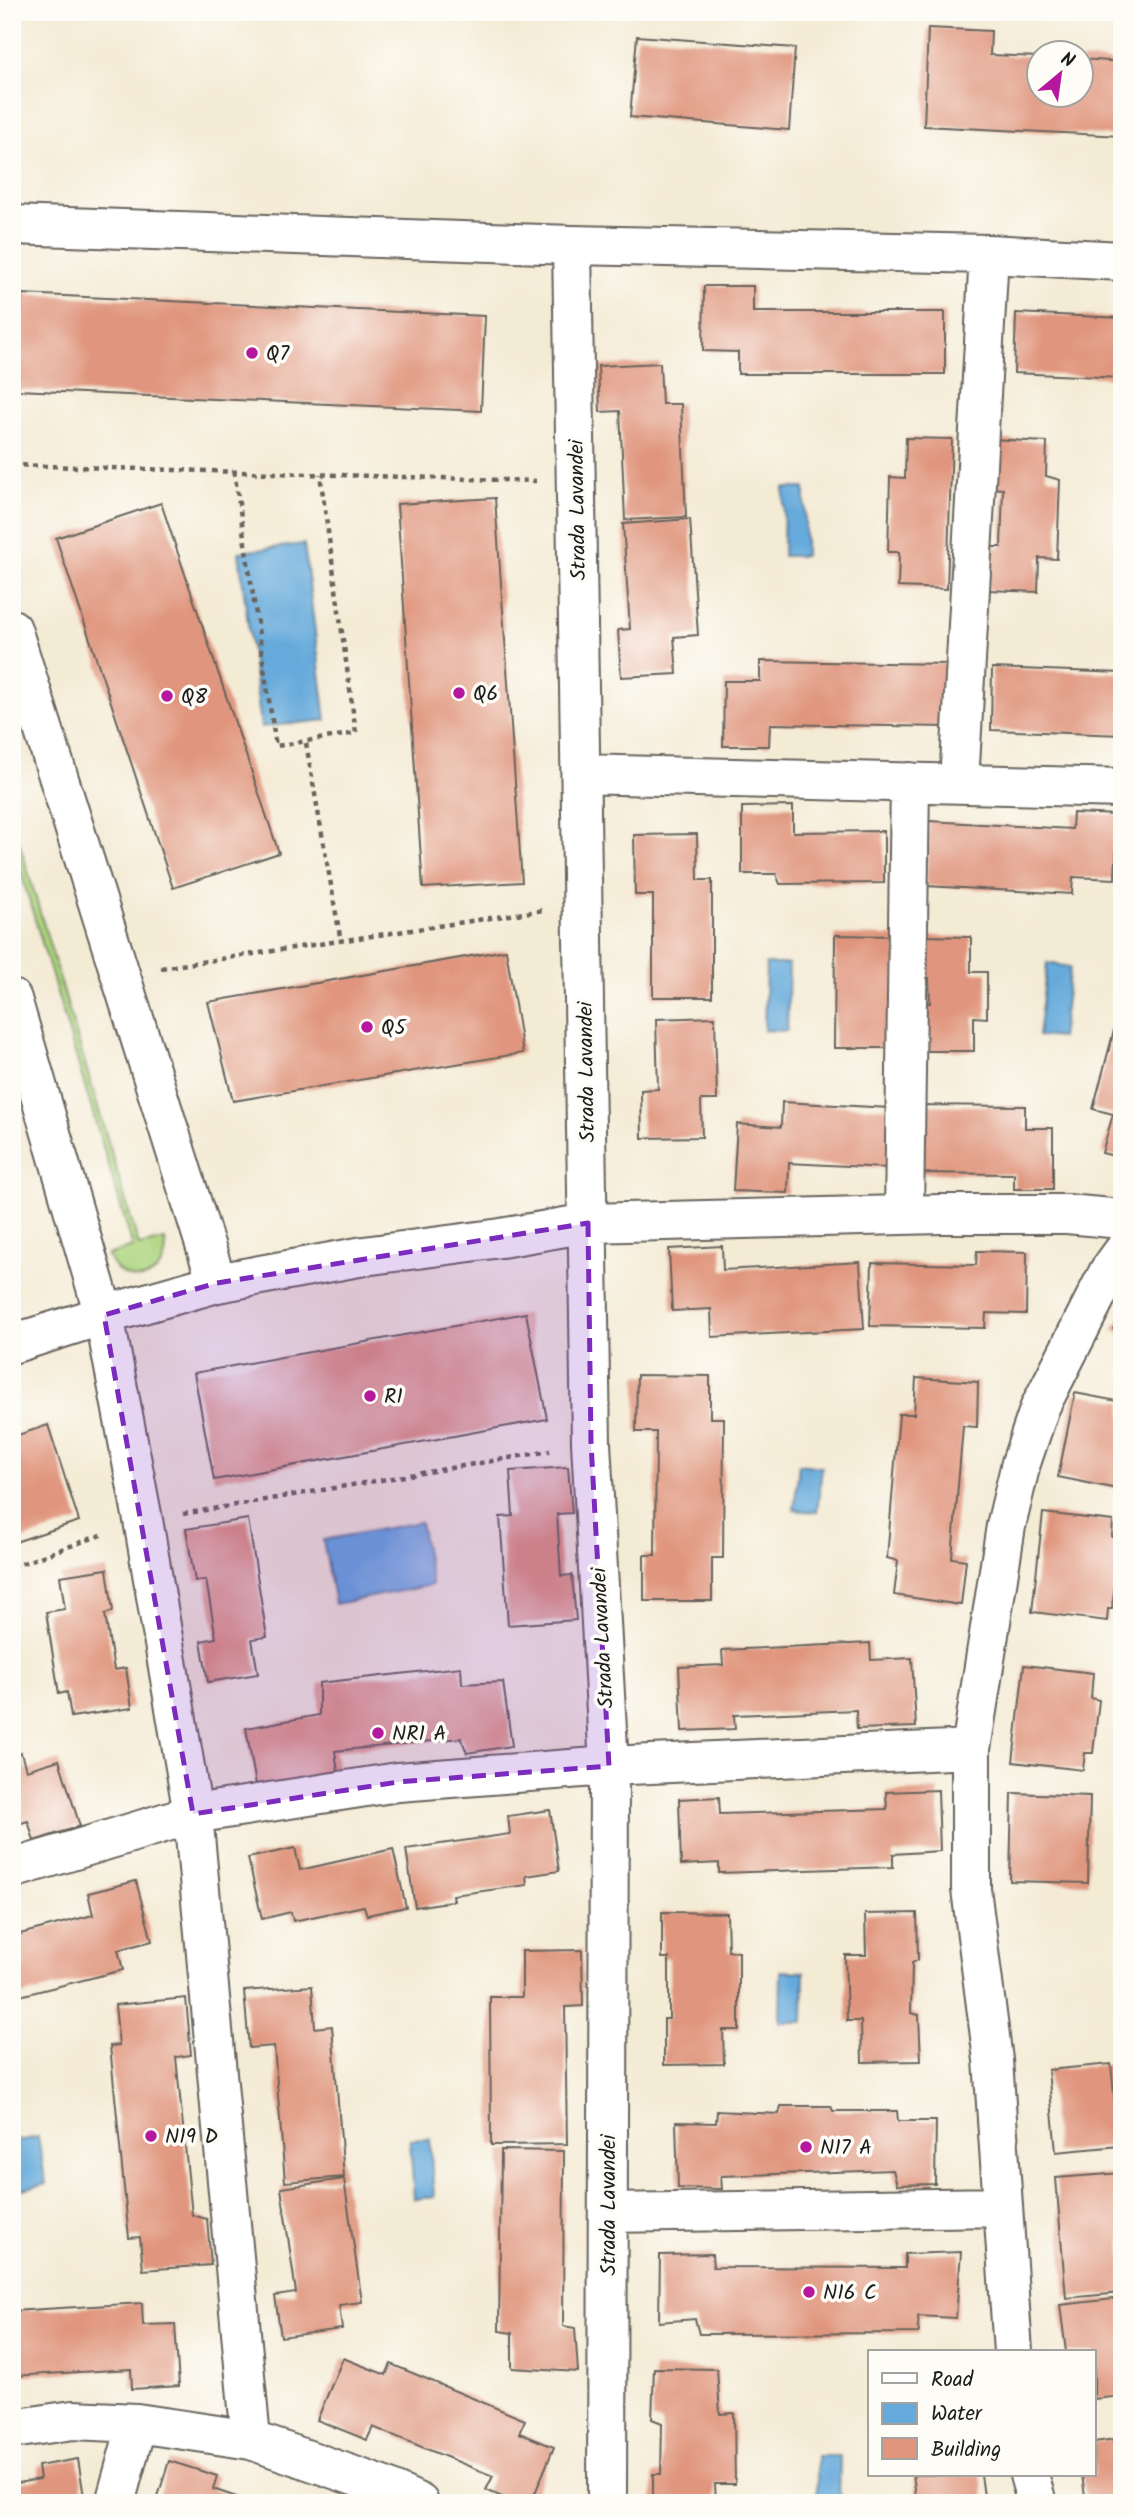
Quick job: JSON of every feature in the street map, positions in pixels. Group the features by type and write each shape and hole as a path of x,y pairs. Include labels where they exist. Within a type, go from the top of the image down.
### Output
{"street":[{"path":"12,225 572,245 989,254 1122,261"},
{"name":"Strada Lavandei","path":"572,245 591,1443 609,1766 607,2503"},
{"path":"959,783 989,254"},
{"path":"12,629 217,1283"},
{"path":"581,774 1122,788"},
{"path":"904,1215 910,782"},
{"path":"12,999 104,1315 143,1520 192,1814 251,2440"},
{"path":"12,1344 217,1283 364,1256 501,1238 588,1223 904,1215 1067,1214 1122,1219"},
{"path":"1013,2350 993,2060 971,1889 971,1749 1006,1526 1021,1462 1040,1407 1109,1271 1122,1253"},
{"path":"12,1869 192,1814 398,1782 609,1766 971,1749"},
{"path":"608,2213 1002,2207"},
{"path":"12,2429 73,2420 137,2423 251,2440 380,2485 419,2503"},
{"path":"115,2503 137,2423"},
{"path":"1029,2476 1037,2503"}],"path":[{"path":"12,465 576,482"},
{"path":"234,471 275,746 356,733 320,474"},
{"path":"306,742 341,942"},
{"path":"120,974 583,904"},
{"path":"12,1567 143,1520 591,1443"}],"highlighted area":[{"path":"588,1223 591,1443 609,1766 398,1782 193,1814 104,1315 217,1283"}],"green space":[{"path":"12,818 139,1246 165,1240 162,1263 147,1277 126,1276 107,1255 133,1247 12,842"}],"water":[{"path":"784,488 805,488 805,556 783,556"},
{"path":"304,544 326,720 261,727 239,552"},
{"path":"1047,963 1070,967 1061,1038 1038,1036"},
{"path":"766,964 789,964 787,1031 764,1030"},
{"path":"799,1464 822,1467 817,1512 794,1510"},
{"path":"420,1522 432,1585 335,1604 323,1540"},
{"path":"781,1971 804,1972 803,2022 780,2022"},
{"path":"38,2137 46,2184 17,2190 12,2163 12,2142"},
{"path":"430,2139 434,2197 414,2199 410,2140"},
{"path":"817,2456 840,2456 839,2503 817,2503"}],"building":[{"path":"928,28 991,31 990,55 1026,56 1026,108 1096,108 1096,60 1122,62 1122,136 924,126"},
{"path":"637,36 795,48 789,130 630,117"},
{"path":"704,286 753,286 753,312 945,312 945,374 738,374 738,352 703,351"},
{"name":"Q7","path":"22,294 485,316 481,411 18,390"},
{"path":"1016,313 1122,318 1122,378 1014,373"},
{"path":"660,363 662,404 681,404 686,517 625,520 620,411 600,412 598,366"},
{"path":"906,438 952,439 947,589 898,587 899,552 888,552 890,477 905,478"},
{"path":"991,439 1047,442 1046,476 1060,480 1057,559 1039,558 1038,592 988,590 990,547 1001,547 1003,489 989,488"},
{"name":"Q6","path":"495,498 522,882 423,888 397,504"},
{"name":"Q8","path":"161,503 279,853 173,888 56,538"},
{"path":"690,519 698,635 674,637 677,674 621,677 618,630 630,629 623,524"},
{"path":"760,661 948,664 947,727 770,724 769,746 723,746 724,681 760,681"},
{"path":"992,668 1122,673 1122,735 991,730"},
{"path":"793,806 793,832 884,831 884,883 780,884 776,874 742,874 742,807"},
{"path":"1073,813 1118,815 1115,879 1073,877 1072,894 926,886 929,821 1072,829"},
{"path":"697,834 698,880 712,880 712,997 653,997 653,895 635,895 634,835"},
{"path":"835,935 897,936 896,1048 834,1048"},
{"path":"921,936 971,937 971,972 987,972 987,1018 974,1017 974,1051 915,1051 915,1003 930,1003 929,978 921,978"},
{"name":"Q5","path":"506,950 523,1053 233,1101 208,1002"},
{"path":"1121,1004 1122,1158 1102,1153 1113,1114 1093,1109"},
{"path":"715,1017 717,1100 701,1100 702,1137 642,1138 641,1090 658,1089 656,1019"},
{"path":"782,1102 890,1108 887,1168 789,1163 788,1193 733,1191 737,1124 781,1127"},
{"path":"909,1105 1025,1106 1025,1128 1053,1128 1053,1189 1014,1189 1014,1174 910,1173"},
{"path":"722,1246 723,1270 860,1262 864,1329 712,1337 711,1309 672,1311 669,1249"},
{"path":"977,1251 1027,1252 1026,1314 986,1313 985,1328 870,1326 872,1263 976,1265"},
{"name":"R1","path":"526,1313 547,1419 214,1480 194,1373"},
{"path":"1122,1316 1122,1335 1113,1329"},
{"path":"637,1375 710,1376 710,1418 724,1418 723,1558 712,1558 712,1601 644,1601 644,1555 655,1555 656,1432 636,1432"},
{"path":"916,1378 978,1382 977,1427 963,1426 952,1558 966,1560 961,1605 894,1595 898,1561 887,1558 899,1414 914,1414"},
{"path":"1075,1393 1122,1402 1122,1490 1058,1477"},
{"path":"48,1425 79,1521 12,1543 12,1437"},
{"path":"568,1467 572,1513 557,1514 561,1576 572,1575 576,1620 508,1625 500,1517 513,1516 510,1471"},
{"path":"1043,1513 1113,1521 1112,1537 1120,1541 1112,1609 1108,1609 1107,1621 1032,1612"},
{"path":"248,1519 267,1637 252,1639 258,1674 208,1682 201,1641 216,1638 206,1580 195,1581 186,1529"},
{"path":"107,1569 113,1611 105,1614 114,1670 126,1668 132,1708 71,1717 67,1692 59,1694 46,1612 65,1609 60,1576"},
{"path":"870,1643 871,1660 912,1658 916,1727 857,1729 856,1710 734,1715 735,1729 682,1731 679,1667 723,1665 722,1650"},
{"path":"1024,1665 1093,1673 1091,1698 1099,1700 1093,1753 1085,1753 1083,1770 1013,1762"},
{"name":"NR1 A","path":"461,1667 462,1684 503,1682 512,1746 467,1753 461,1738 335,1751 339,1779 257,1790 246,1728 319,1715 319,1683"},
{"path":"21,1753 26,1770 59,1760 80,1826 34,1841 28,1821 12,1826 12,1756"},
{"path":"938,1790 940,1851 893,1854 893,1867 719,1873 719,1863 681,1865 679,1799 719,1797 720,1814 887,1809 886,1792"},
{"path":"1012,1793 1090,1796 1088,1883 1010,1881"},
{"path":"550,1810 559,1871 526,1876 527,1885 453,1895 454,1901 415,1907 406,1849 510,1834 508,1816"},
{"path":"295,1848 300,1870 393,1849 406,1907 367,1915 364,1906 293,1921 291,1912 262,1919 248,1858"},
{"path":"136,1881 152,1941 118,1950 123,1970 12,1998 12,1936 93,1915 88,1893"},
{"path":"662,1912 727,1913 728,1951 739,1952 739,2030 723,2030 724,2064 664,2065 664,2019 669,2019 669,1958 662,1958"},
{"path":"917,1913 918,1960 912,1963 911,2013 919,2015 921,2061 862,2062 861,2021 847,2021 845,1955 866,1955 865,1914"},
{"path":"582,1950 583,2006 565,2007 567,2144 491,2145 490,1997 522,1997 522,1951"},
{"path":"312,1986 315,2028 332,2026 344,2177 285,2182 274,2046 249,2048 244,1991"},
{"name":"N19 D","path":"186,1998 191,2055 176,2057 192,2215 207,2219 211,2265 143,2270 140,2237 129,2238 110,2046 119,2045 115,2005"},
{"path":"1111,2064 1119,2146 1056,2152 1048,2070"},
{"name":"N17 A","path":"781,2106 831,2106 833,2111 897,2111 898,2121 936,2121 935,2184 897,2185 893,2170 721,2176 722,2189 678,2188 676,2122 716,2123 717,2111 779,2114"},
{"path":"501,2150 564,2151 563,2326 575,2328 578,2372 512,2368 512,2333 499,2331"},
{"path":"1122,2173 1122,2293 1066,2298 1056,2178"},
{"path":"344,2179 362,2302 339,2305 342,2329 281,2337 275,2296 296,2293 281,2188"},
{"name":"N16 C","path":"961,2252 956,2318 918,2316 919,2333 699,2334 695,2319 659,2322 660,2255 712,2254 713,2267 905,2268 905,2254"},
{"path":"1122,2298 1122,2396 1096,2399 1096,2350 1066,2350 1060,2305"},
{"path":"142,2303 143,2325 175,2324 179,2386 132,2389 131,2369 12,2376 12,2311"},
{"path":"343,2358 386,2375 391,2364 525,2420 519,2433 554,2447 531,2503 516,2503 486,2490 493,2476 373,2427 367,2440 317,2420"},
{"path":"654,2368 717,2369 720,2414 734,2413 735,2484 715,2484 716,2503 653,2503 653,2474 661,2474 662,2423 652,2419"},
{"path":"1122,2438 1122,2503 1086,2503 1082,2476 1096,2476 1096,2442"},
{"path":"78,2459 85,2503 12,2503 12,2484 40,2479 38,2466"},
{"path":"169,2461 217,2476 213,2489 254,2503 156,2503"},
{"path":"913,2476 981,2476 985,2503 917,2503"}],"place":[{"name":"Q7","path":"252,353"},
{"name":"Q6","path":"459,693"},
{"name":"Q8","path":"167,696"},
{"name":"Q5","path":"367,1027"},
{"name":"R1","path":"370,1396"},
{"name":"NR1 A","path":"378,1733"},
{"name":"N19 D","path":"151,2136"},
{"name":"N17 A","path":"806,2147"},
{"name":"N16 C","path":"809,2292"}]}
